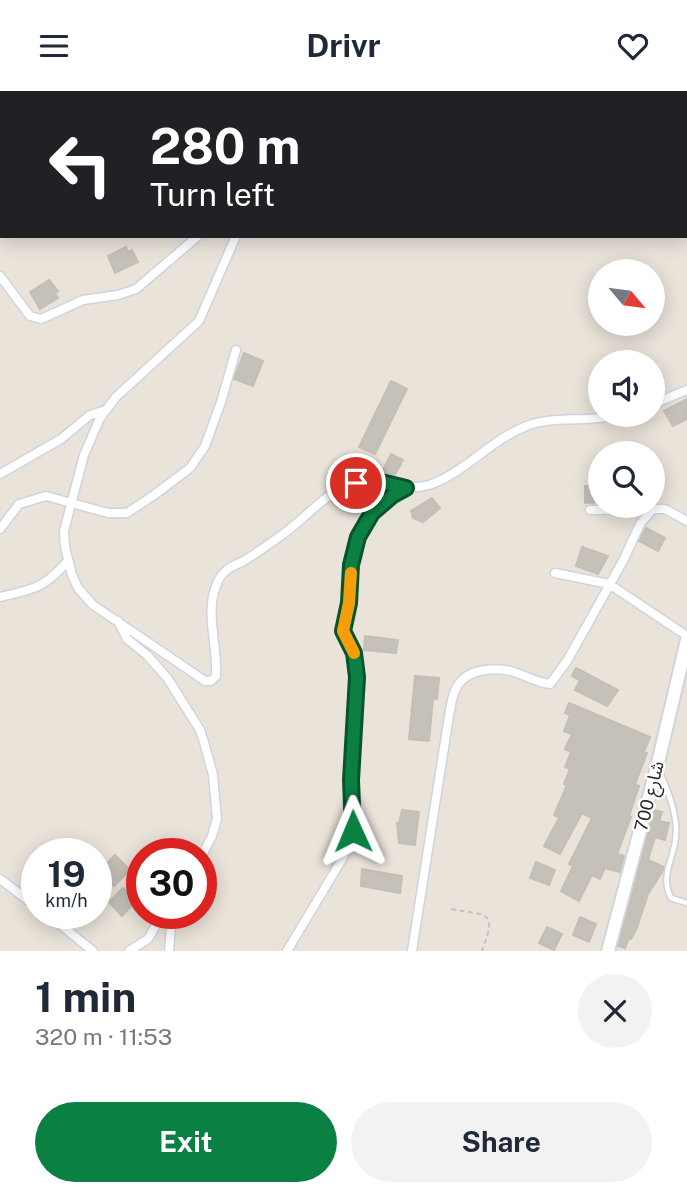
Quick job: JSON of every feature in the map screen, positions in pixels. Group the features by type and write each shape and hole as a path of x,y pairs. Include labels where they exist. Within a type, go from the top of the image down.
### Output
{"main road":[{"name":"شارع 700","path":"608,951 657,767 687,638"}],"street":[{"path":"0,276 30,316 41,319 83,300 118,295 136,289 196,238"},
{"path":"235,238 199,321 116,397 90,437 64,531 72,575 83,595 200,678 211,681 216,676 213,599 221,576 230,567 242,562 289,530 333,493 356,483 381,482 417,488 437,482 525,426 539,421 588,420"},
{"path":"0,529 19,504 46,496 55,496 72,504 108,513 127,513 190,468 205,446 236,350"},
{"path":"665,399 687,390"},
{"path":"0,474 61,439 90,415 106,410"},
{"path":"287,951 345,854 353,831 351,780 357,677 354,653 343,631 349,603 354,551 358,537 372,513 406,488"},
{"path":"665,509 687,521"},
{"path":"412,951 447,729 457,686 468,675 496,669 512,671 550,684 567,661 645,518"},
{"path":"0,597 30,591 40,586 68,561"},
{"path":"555,573 609,584 687,638"},
{"path":"118,621 127,639 147,655 168,679 200,730 213,775 217,819 211,838"},
{"path":"0,879 21,895"},
{"path":"66,929 93,951"},
{"path":"134,949 148,939 154,929"},
{"path":"169,951 171,929"}],"lane":[{"path":"657,767 667,787 676,834 665,882 671,898 687,903"}],"path":[{"path":"451,909 488,918 491,927 482,951"}],"building":[{"path":"126,247 128,252 132,250 138,262 115,273 108,256"},
{"path":"49,280 58,291 55,293 58,298 40,309 30,292"},
{"path":"244,353 263,361 253,386 234,379"},
{"path":"391,381 407,389 375,454 359,447"},
{"path":"687,399 687,419 673,426 665,410"},
{"path":"391,454 403,460 393,478 382,472"},
{"path":"585,486 588,486 588,503 585,503"},
{"path":"432,498 440,508 423,522 413,518 411,511"},
{"path":"646,528 665,538 658,551 639,541"},
{"path":"582,547 608,556 598,574 576,566"},
{"path":"365,636 398,640 396,653 364,650"},
{"path":"576,668 618,690 607,706 575,690 580,680 572,676"},
{"path":"415,676 439,678 437,699 433,698 429,741 409,739"},
{"path":"569,703 650,737 635,784 639,786 629,816 631,817 617,854 624,856 620,872 605,868 600,879 592,875 579,901 561,891 573,866 569,864 592,818 582,813 560,854 544,846 559,818 554,815 567,785 564,784 570,769 565,767 571,752 565,749 572,734 564,731 570,715 565,713"},
{"path":"402,810 419,812 415,845 399,843 397,823"},
{"path":"654,810 662,812 659,821 669,823 665,840 655,837 648,860 664,867 648,894 636,930 625,948 618,946"},
{"path":"115,855 126,866 126,874 114,886 112,884 112,858"},
{"path":"536,862 555,870 549,885 530,878"},
{"path":"362,869 402,876 400,893 361,886"},
{"path":"123,888 126,891 126,912 122,916 112,905 112,899"},
{"path":"580,917 596,924 589,942 573,935"},
{"path":"547,927 562,934 554,950 539,943"}],"slow traffic":[{"path":"351,573 349,603 343,631 354,653"}],"route":[{"path":"353,831 351,780 357,677 354,653 343,631 349,603 351,565 358,537 372,513 382,503 406,488 381,482 356,483"}]}
